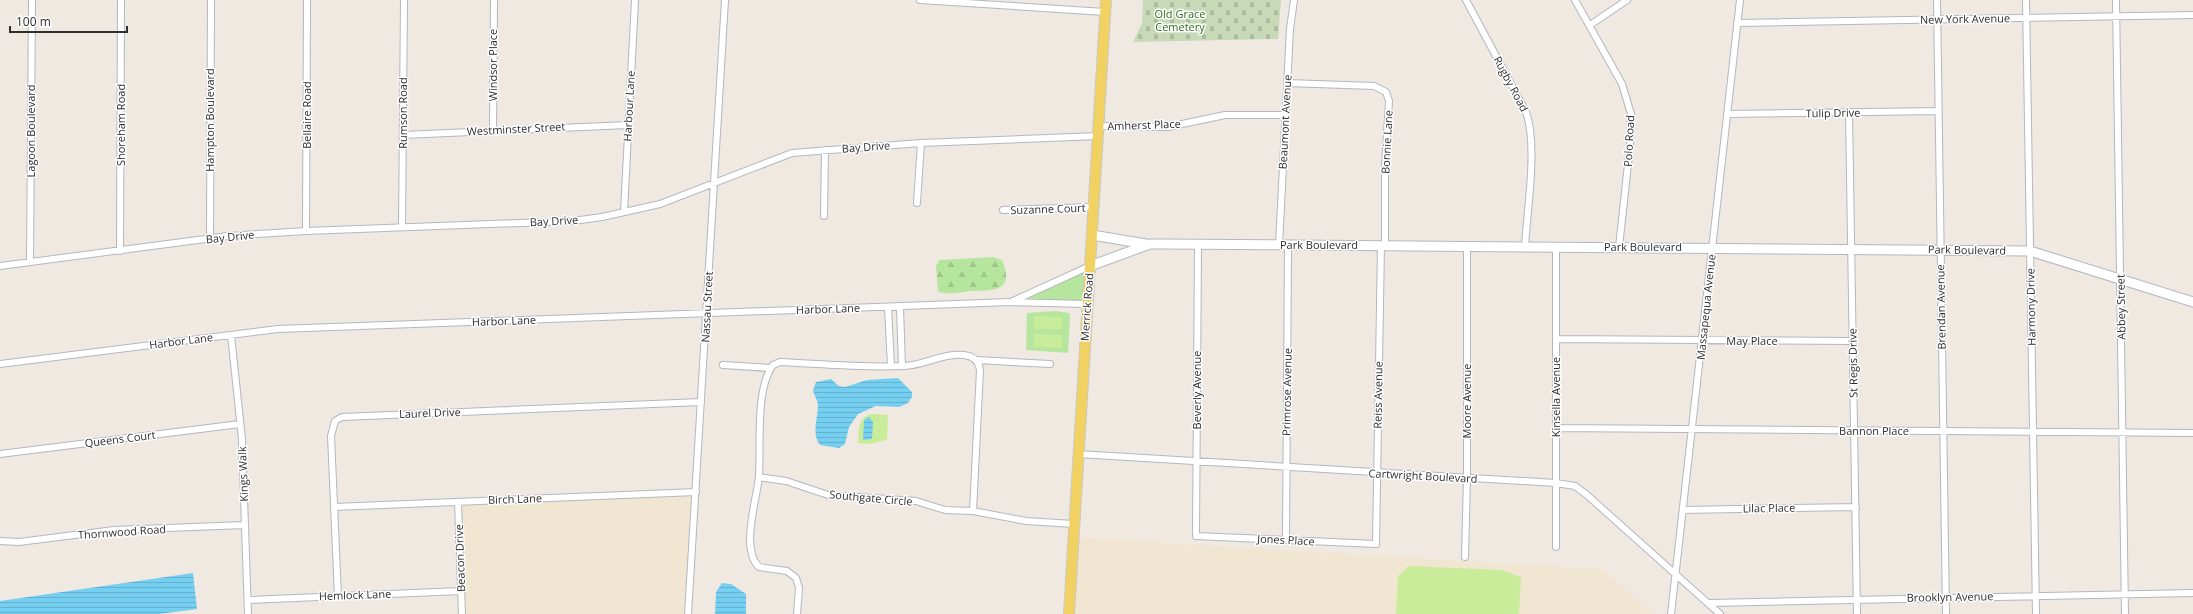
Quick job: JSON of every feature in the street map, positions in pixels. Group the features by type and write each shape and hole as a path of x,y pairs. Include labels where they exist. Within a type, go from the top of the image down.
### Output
{"main road":[{"name":"Merrick Road","path":"1069,614 1106,0"},
{"path":"1092,235 1150,244"},
{"name":"Park Boulevard","path":"1090,266 1150,244 1941,249 2030,251 2193,302"}],"street":[{"name":"Lagoon Boulevard","path":"30,262 32,0"},
{"name":"Shoreham Road","path":"120,251 121,0"},
{"name":"Hampton Boulevard","path":"210,239 211,0"},
{"name":"Bellaire Road","path":"306,231 307,0"},
{"name":"Rumson Road","path":"402,227 404,0"},
{"name":"Windsor Place","path":"493,130 494,0"},
{"name":"Harbour Lane","path":"624,212 635,0"},
{"name":"Nassau Street","path":"688,614 725,0"},
{"path":"920,0 1105,12"},
{"name":"Beaumont Avenue","path":"1284,245 1285,115 1294,0"},
{"name":"Rugby Road","path":"1466,0 1526,112 1530,123 1532,143 1525,247"},
{"name":"Polo Road","path":"1575,0 1622,84 1631,114 1630,146 1619,247"},
{"path":"1590,25 1627,0"},
{"name":"Massapequa Avenue","path":"1672,614 1740,0"},
{"name":"Brendan Avenue","path":"1937,0 1946,614"},
{"name":"Harmony Drive","path":"2026,0 2036,614"},
{"name":"Abbey Street","path":"2116,0 2125,614"},
{"name":"New York Avenue","path":"1737,23 2193,15"},
{"name":"Bonnie Lane","path":"1287,83 1374,86 1386,92 1389,101 1385,166 1383,245"},
{"name":"Tulip Drive","path":"1727,114 1938,111"},
{"name":"St Regis Drive","path":"1849,112 1858,614"},
{"name":"Amherst Place","path":"1098,131 1168,127 1225,115 1285,115"},
{"name":"Westminster Street","path":"403,135 628,125"},
{"name":"Bay Drive","path":"0,266 210,239 306,231 573,221 660,204 792,153 1098,131"},
{"path":"917,203 922,143"},
{"path":"824,216 825,150"},
{"name":"Suzanne Court","path":"1003,210 1093,207"},
{"name":"Beverly Avenue","path":"1196,536 1198,245"},
{"name":"Primrose Avenue","path":"1284,245 1286,539"},
{"name":"Reiss Avenue","path":"1376,544 1383,245"},
{"name":"Moore Avenue","path":"1465,557 1467,478 1467,246"},
{"name":"Kinsella Avenue","path":"1556,247 1556,547"},
{"name":"Harbor Lane","path":"1010,302 1090,266"},
{"name":"Harbor Lane","path":"0,364 278,329 1010,302 1087,304"},
{"path":"888,307 891,366"},
{"path":"900,307 902,366"},
{"name":"Kings Walk","path":"230,335 240,424 248,614"},
{"name":"May Place","path":"1556,339 1853,341"},
{"path":"797,614 799,588 796,578 787,571 759,567 754,559 750,518 759,477 760,416 762,401 770,368 773,365 780,362 902,366 919,365 952,355 972,357 977,360 1050,364"},
{"path":"973,511 980,370 977,360"},
{"path":"723,365 770,368"},
{"name":"Laurel Drive","path":"338,596 331,436 335,421 342,417 701,402"},
{"name":"Queens Court","path":"0,454 240,424"},
{"name":"Bannon Place","path":"1556,428 2193,432"},
{"name":"Cartwright Boulevard","path":"1078,454 1197,463 1556,483 1575,486 1720,614"},
{"name":"Southgate Circle","path":"759,477 786,481 828,495 916,501 945,510 973,511 1026,521 1074,524"},
{"name":"Birch Lane","path":"334,507 696,492"},
{"name":"Beacon Drive","path":"458,502 462,614"},
{"name":"Lilac Place","path":"1683,510 1856,507"},
{"name":"Thornwood Road","path":"0,541 19,542 114,530 245,525"},
{"name":"Jones Place","path":"1196,536 1376,544"},
{"name":"Hemlock Lane","path":"248,600 461,591"},
{"name":"Brooklyn Avenue","path":"1708,602 2193,594"}],"shaded area":[{"path":"694,493 686,614 464,614 459,503"},
{"path":"1079,538 1137,539 1137,541 1199,545 1602,569 1652,614 1075,614"}],"green space":[{"name":"Old Grace Cemetery","path":"1143,0 1281,0 1278,39 1133,42 1142,23"},
{"path":"993,257 1002,260 1006,271 1006,279 1000,288 954,293 938,291 936,266 939,260"},
{"path":"1089,268 1086,302 1014,302"},
{"path":"1055,311 1069,313 1068,353 1026,350 1027,313"},
{"path":"1034,316 1062,317 1062,329 1034,329"},
{"path":"1034,334 1062,335 1062,348 1034,347"},
{"path":"871,414 888,415 887,440 870,444 858,443 861,422 863,418"},
{"path":"1409,566 1501,570 1521,577 1519,614 1396,614 1398,576"}],"water":[{"path":"898,378 912,392 912,397 908,403 899,407 876,406 858,414 849,427 845,444 839,448 820,445 817,441 815,431 818,405 813,390 816,382 831,379 839,386 845,387 867,380"},
{"path":"869,417 873,422 872,439 863,440 864,420"},
{"path":"193,573 197,609 159,614 0,614 0,601"},
{"path":"722,583 731,584 746,594 746,614 715,614 716,592"}]}
